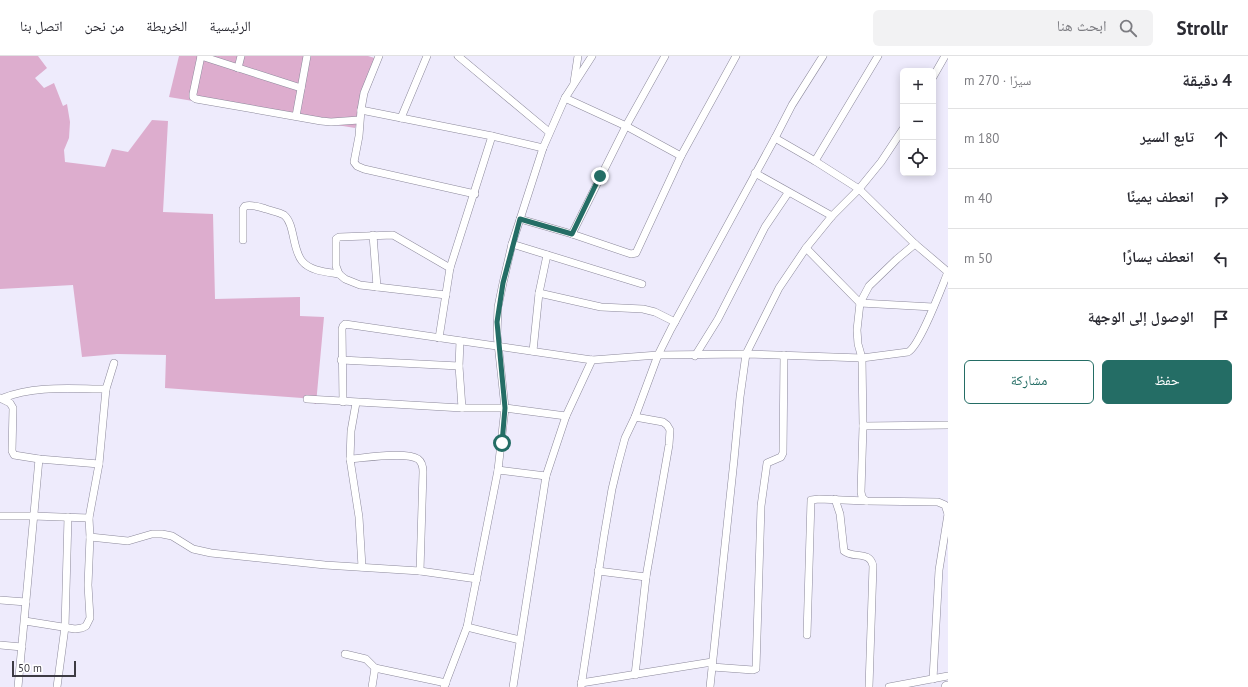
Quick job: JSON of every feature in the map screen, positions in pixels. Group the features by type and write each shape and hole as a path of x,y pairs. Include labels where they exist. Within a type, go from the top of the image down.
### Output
{"street":[{"path":"301,88 201,56 193,97 331,122 359,120"},
{"path":"238,68 241,56"},
{"path":"296,116 307,56"},
{"path":"379,56 364,93 360,110 359,136 354,162 357,166 417,182 475,194"},
{"path":"401,118 426,56"},
{"path":"458,56 549,132"},
{"path":"574,84 578,56"},
{"path":"345,654 366,659 375,668 445,685 467,628 498,470 505,408 498,347 497,322 498,306 512,244 549,132 565,98 592,56"},
{"path":"572,234 626,126 665,56"},
{"path":"520,219 572,234 623,252 631,254 636,253 681,156 735,58 728,56"},
{"path":"784,355 783,452 781,457 767,463 761,506 756,669 753,670 712,664 635,675 581,685 598,571 615,476 625,438 636,417 658,355 675,322 792,105 823,56"},
{"path":"815,161 878,56"},
{"path":"936,72 945,56"},
{"path":"565,98 626,126 681,156"},
{"path":"360,110 492,136 543,148"},
{"path":"710,687 740,397 746,354 779,288 806,248 832,216 859,189 881,162 900,134"},
{"path":"439,338 450,268 475,194 492,136"},
{"path":"343,402 341,360 342,329 345,324 592,360 658,355 695,356 746,354 862,358 908,352 912,350 933,308 948,272 915,244 859,189 775,138"},
{"path":"756,173 788,193 832,216"},
{"path":"695,356 718,319 765,227 788,193"},
{"path":"243,240 243,210 245,206 254,206 280,213 285,216 288,221 301,260 314,269 339,274 351,283 446,295"},
{"path":"339,274 336,261 336,239 339,237 374,235 393,235 450,268"},
{"path":"374,235 377,287"},
{"path":"512,244 642,284"},
{"path":"866,501 861,492 863,426 862,358 858,344 857,317 860,303 869,286 915,244"},
{"path":"806,248 860,303 933,308"},
{"path":"533,351 539,293 547,255"},
{"path":"539,293 601,307 643,309 655,312 675,322"},
{"path":"460,340 459,366 462,408"},
{"path":"341,360 459,366"},
{"path":"513,687 546,476 566,416 592,360"},
{"path":"25,622 66,628 82,628 86,626 90,618 88,585 90,537 89,518 99,464 106,389 114,363"},
{"path":"1,398 40,390 106,389"},
{"path":"1,398 10,403 13,408 12,451 14,455 39,459 99,464"},
{"path":"307,399 462,408 505,408 566,416"},
{"path":"356,403 351,431 350,460 359,518 362,567"},
{"path":"635,675 646,577 669,445 670,430 663,422 636,417"},
{"path":"863,426 948,425"},
{"path":"350,460 391,455 413,456 419,459 422,464 423,472 420,571"},
{"path":"18,687 39,459"},
{"path":"498,470 546,476"},
{"path":"835,499 840,514 844,551 847,554 867,556 871,560 873,566 869,687"},
{"path":"807,635 811,500 835,499 938,502 945,505 948,514 939,570 933,680"},
{"path":"0,516 89,518"},
{"path":"57,687 66,628 68,517"},
{"path":"90,537 128,541 152,534 162,534 172,536 193,549 200,551 325,565 420,571 477,579"},
{"path":"598,571 646,577"},
{"path":"0,600 26,602"},
{"path":"467,628 520,640"},
{"path":"0,645 22,647"},
{"path":"372,687 375,668"},
{"path":"889,687 948,676"}],"shaded area":[{"path":"0,56 38,56 47,68 35,78 44,88 54,83 63,106 67,104 70,122 69,138 64,150 65,162 105,167 112,149 128,152 152,120 168,121 163,212 213,214 215,299 300,297 300,316 324,317 316,404 302,398 165,388 166,355 117,354 82,357 73,285 0,289"},
{"path":"179,56 368,56 378,59 355,128 169,97"}],"route":[{"path":"502,443 505,408 504,384 497,334 498,306 512,244 520,219 572,234 600,176"}]}
